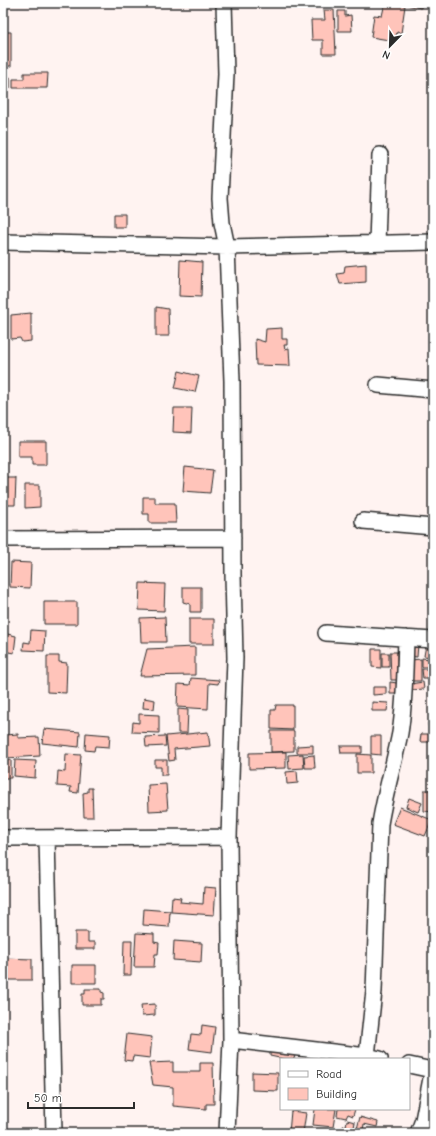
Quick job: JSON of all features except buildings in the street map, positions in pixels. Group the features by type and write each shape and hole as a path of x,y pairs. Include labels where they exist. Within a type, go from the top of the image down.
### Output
{"street":[{"path":"224,3 226,74 220,198 222,224 227,247 232,382 235,658 229,837 231,1040 227,1133"},
{"path":"378,242 380,155"},
{"path":"3,242 227,247 378,242 433,242"},
{"path":"378,386 433,390"},
{"path":"363,521 433,527"},
{"path":"3,539 233,538"},
{"path":"326,633 433,640"},
{"path":"231,1040 374,1058 374,991 380,824 384,799 400,733 406,638"},
{"path":"3,838 229,837"},
{"path":"47,838 54,1133"},
{"path":"410,1065 433,1069 425,1125"}]}
